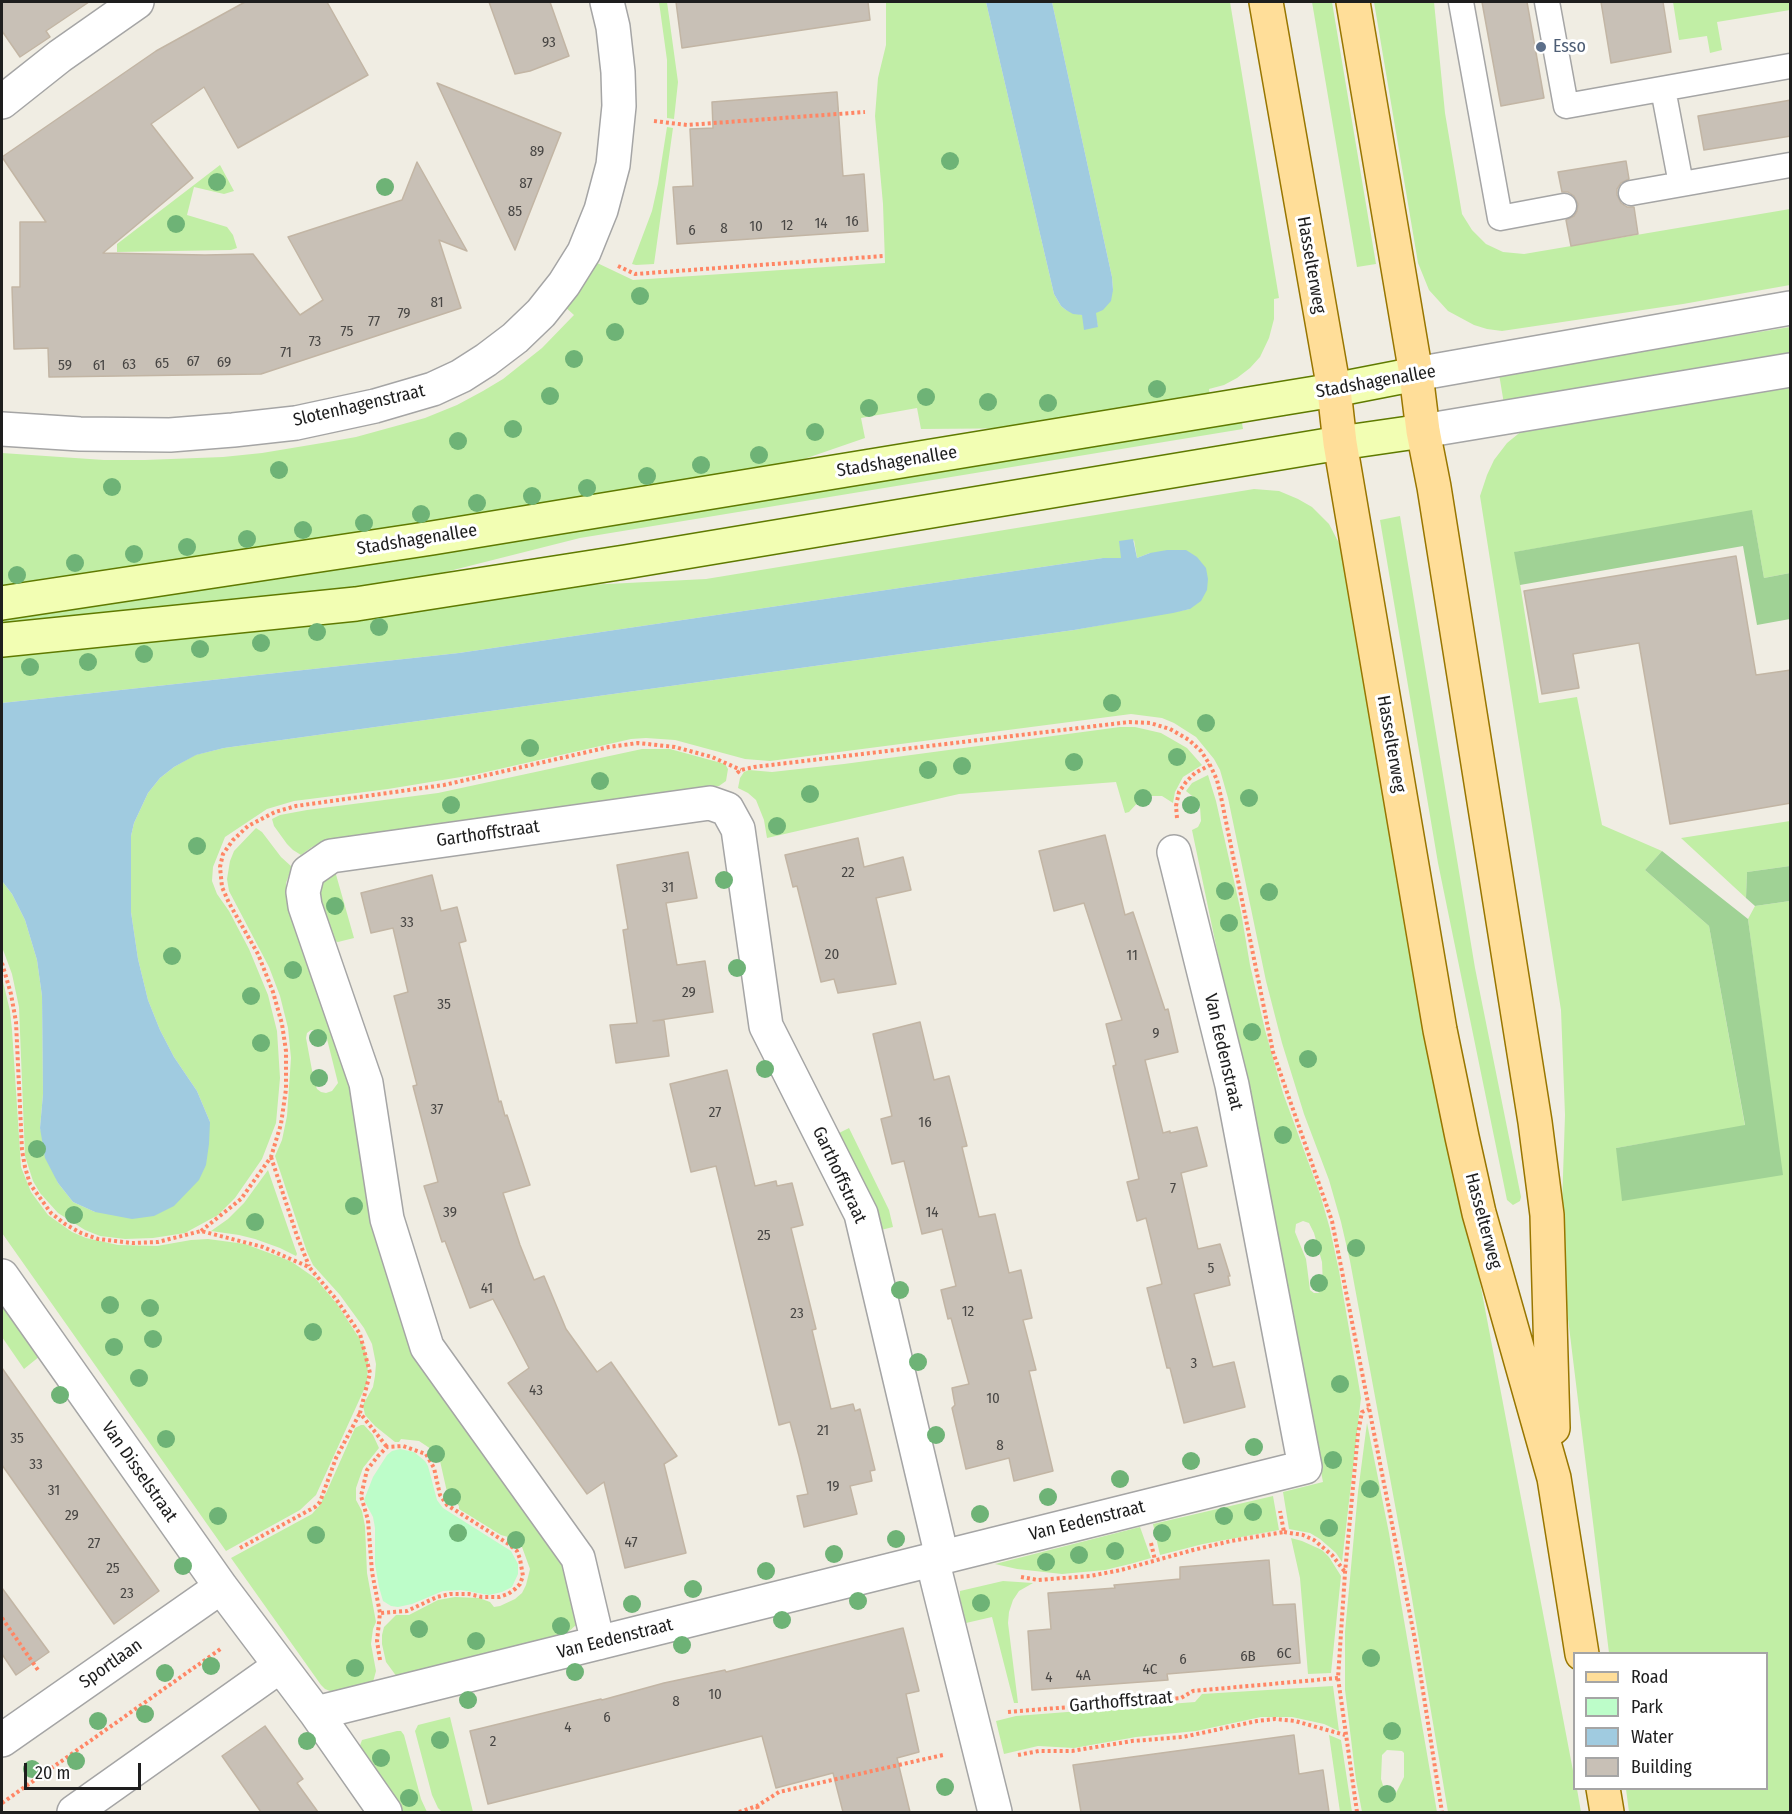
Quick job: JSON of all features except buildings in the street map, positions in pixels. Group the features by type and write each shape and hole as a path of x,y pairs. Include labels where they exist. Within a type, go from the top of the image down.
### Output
{"main road":[{"name":"Hasselterweg","path":"1266,2 1334,390 1340,443 1440,1030 1479,1213 1554,1478 1582,1652"},
{"name":"Hasselterweg","path":"1353,2 1416,374 1423,431 1535,1122 1547,1215 1554,1478"},
{"name":"Stadshagenallee","path":"2,603 432,538 1334,390 1416,374"},
{"path":"2,640 356,604 1423,431"},
{"path":"1603,1790 1607,1812"}],"street":[{"path":"2,102 60,56 137,2"},
{"name":"Slotenhagenstraat","path":"2,429 80,434 170,435 296,423 375,406 432,389 486,360 515,338 541,313 564,284 584,252 601,210 613,165 618,116 618,72 613,27 607,2"},
{"name":"Stadshagenallee","path":"1416,374 1791,308"},
{"path":"1423,431 1791,370"},
{"name":"Garthoffstraat","path":"598,1643 578,1558 427,1347 387,1219 366,1083 305,906 303,892 308,872 331,856 710,803 727,809 738,829 766,1026 861,1214 995,1812"},
{"name":"Van Eedenstraat","path":"316,1713 1305,1467 1232,1086 1174,852"},
{"name":"Van Disselstraat","path":"2,1276 213,1576 280,1666"},
{"name":"Sportlaan","path":"2,1740 59,1700 213,1576"},
{"path":"74,1812 280,1666 385,1812"}],"lane":[{"path":"1461,2 1500,218 1564,206"},
{"path":"1547,2 1566,106 1791,66"},
{"path":"1663,89 1681,184"},
{"path":"1631,193 1791,165"}],"path":[{"path":"618,116 687,124 865,112"},
{"path":"584,252 635,274 884,256"},
{"path":"2,963 16,1022 22,1150 30,1184 37,1195 51,1213 65,1224 98,1239 158,1242 201,1231 242,1199 271,1157 281,1124 286,1089 286,1051 282,1024 273,992 258,954 222,887 220,867 223,854 233,840 248,826 275,812 296,806 444,785 609,747 638,743 675,747 712,757 741,770"},
{"path":"1174,852 1178,820 1176,806 1179,792 1195,773 1210,765"},
{"path":"213,1576 321,1502 336,1458 360,1413 370,1373 360,1334 336,1299 309,1267 271,1157"},
{"path":"201,1231 263,1247 309,1267"},
{"path":"1357,1812 1338,1678 1358,1433 1362,1412 1369,1409"},
{"path":"360,1413 387,1447"},
{"path":"380,1613 407,1611 437,1597 450,1594 499,1597 515,1589 523,1576 517,1551 447,1505 440,1495 434,1468 426,1454 403,1446 387,1447 367,1470 361,1496 368,1520 372,1572 380,1613 377,1641 386,1696"},
{"path":"1273,1475 1284,1532"},
{"path":"1019,1577 1038,1580 1090,1576 1222,1543 1284,1532 1303,1535 1314,1540 1328,1551 1345,1573"},
{"path":"2,1618 59,1700"},
{"path":"2,1803 224,1646"},
{"name":"Garthoffstraat","path":"978,1743 1016,1710 1181,1698 1193,1691 1338,1678"},
{"path":"739,1812 757,1806 779,1792 978,1743 1039,1750 1072,1751 1132,1741 1183,1737 1275,1719 1295,1721 1345,1735"},
{"path":"757,1806 759,1812"}],"green space":[{"path":"659,2 667,2 678,82 674,119 667,118 667,60"},
{"path":"886,2 986,2 1054,294 1066,310 1082,315 1098,327 1095,313 1113,290 1112,277 1052,2 1230,2 1279,298 1274,299 1274,319 1269,338 1260,357 1250,368 1224,385 1209,389 1210,396 1048,428 921,429 917,408 861,418 865,438 752,477 2,591 2,453 104,460 223,457 262,453 356,437 425,418 483,391 503,379 542,348 574,315 564,306 593,261 633,280 885,263 883,204 875,116 878,78 886,45"},
{"path":"1312,2 1332,2 1376,264 1357,267"},
{"path":"1374,2 1434,2 1445,113 1462,214 1472,230 1486,244 1503,252 1524,254 1790,209 1790,285 1683,304 1502,331 1474,325 1448,311 1429,290 1418,263"},
{"path":"1673,2 1790,2 1790,10 1717,22 1722,50 1710,53 1707,36 1679,40"},
{"path":"667,127 673,128 654,264 636,265 632,264 652,211"},
{"path":"220,165 234,191 224,194 194,187 187,215 227,227 233,235 237,248 117,252 117,244"},
{"path":"1790,327 1790,358 1504,404 1499,374"},
{"path":"1790,379 1790,573 1764,578 1752,511 1515,552 1539,703 1577,697 1602,825 1662,851 1645,870 1709,926 1745,1126 1616,1148 1782,1175 1748,919 1755,906 1790,901 1790,1812 1629,1812 1626,1790 1768,1790 1768,1652 1609,1652 1564,1286 1561,1236 1565,1115 1561,1010 1480,496 1494,460 1507,443 1523,430"},
{"path":"1241,417 1243,429 580,538 374,590 2,629 2,613"},
{"path":"1254,489 1279,491 1298,499 1312,507 1329,524 1342,549 1573,1771 1573,1790 1577,1790 1581,1812 1448,1812 1409,1581 1341,1222 1282,1043 1266,981 1228,798 1220,770 1196,737 1162,718 1131,714 770,761 745,759 675,740 631,739 473,775 294,801 267,809 225,837 213,867 212,881 217,894 229,911 249,949 268,995 277,1031 280,1078 276,1123 262,1159 235,1198 218,1215 185,1233 153,1238 125,1239 100,1236 85,1230 58,1213 40,1193 33,1181 25,1156 19,1007 12,974 2,947 2,881 12,894 25,920 37,960 42,996 43,1094 40,1128 58,1183 73,1202 95,1212 210,1122 197,1091 174,1057 160,1030 148,1000 138,959 131,912 131,836 134,823 148,793 160,778 195,755 224,748 1074,630 1190,609 1150,553 1137,558 1134,540 1122,558 1103,558 459,653 2,703 2,650 568,586 706,579"},
{"path":"1752,510 1764,578 1790,573 1790,619 1757,625 1743,546 1520,585 1514,552"},
{"path":"1400,516 1475,968 1521,1197 1520,1201 1513,1205 1507,1200 1438,863 1380,520"},
{"path":"1120,727 1135,727 1161,733 1187,748 1202,765 1183,777 1175,792 1173,803 1162,796 1148,796 1142,798 1129,812 1125,813 1116,782 959,794 767,838 764,820 756,800 738,788 740,778 744,772 749,770 772,772 844,764"},
{"path":"642,749 670,749 725,764 728,769 726,781 719,786 328,842 312,847 301,855 287,844 274,826 272,819 280,815 307,810 438,793"},
{"path":"1208,775 1241,912 1265,1030 1283,1093 1320,1194 1339,1271 1361,1398 1342,1562 1336,1553 1320,1539 1310,1533 1289,1529 1283,1492 1323,1482 1256,1138 1192,830 1198,827 1201,821 1197,800 1186,791 1192,783","holes":["1303,1221 1309,1223 1322,1262 1323,1286 1318,1293 1310,1290 1306,1259 1295,1232 1296,1224"]},
{"path":"1790,821 1790,866 1747,872 1746,898 1681,838"},
{"path":"256,828 292,867 286,883 286,896 351,1086 372,1222 563,1564 577,1616 576,1625 565,1635 397,1677 386,1662 382,1635 384,1627 396,1615 409,1615 438,1600 455,1597 479,1598 490,1602 494,1607 500,1606 522,1593 530,1569 522,1547 515,1539 501,1535 459,1509 447,1492 440,1461 431,1449 419,1441 401,1439 395,1442 365,1415 363,1405 373,1387 375,1376 376,1364 372,1344 364,1328 340,1295 313,1265 275,1156 282,1140 287,1116 291,1058 288,1028 280,996 269,967 229,891 227,879 234,851","holes":["311,1030 323,1032 327,1039 338,1083 332,1091 326,1093 317,1089 314,1081 306,1038 307,1033"]},
{"path":"1662,851 1748,919 1783,1175 1622,1201 1616,1148 1745,1125 1709,926 1645,870"},
{"path":"1790,866 1790,901 1755,906 1746,898 1747,872"},
{"path":"335,871 354,938 338,942 334,941 318,901 317,886"},
{"path":"2,977 12,1030 21,1167 31,1192 48,1215 72,1232 86,1238 118,1245 157,1246 208,1239 245,1244 280,1257 292,1262 315,1278 337,1304 363,1344 368,1361 367,1383 316,1495 300,1510 226,1551 2,1233"},
{"path":"849,1128 889,1210 893,1227 881,1230 838,1137 839,1133"},
{"path":"268,1170 296,1256 255,1239 211,1231 228,1219 244,1203"},
{"path":"2,1298 40,1356 24,1369 2,1337"},
{"path":"1367,1423 1389,1533 1437,1812 1362,1812 1345,1690 1345,1632","holes":["1387,1750 1404,1753 1404,1777 1396,1793 1392,1795 1385,1792 1381,1779 1382,1755"]},
{"path":"364,1425 373,1435 379,1448 363,1468 356,1488 356,1500 362,1511 365,1526 367,1573 376,1622 371,1644 376,1671 373,1682 330,1691 321,1685 231,1558 312,1514 327,1491 355,1428"},
{"path":"400,1449 414,1452 425,1461 437,1500 443,1508 511,1551 518,1564 518,1574 512,1587 489,1595 461,1590 443,1591 412,1604 398,1607 383,1601 375,1564 373,1517 364,1500 373,1477 387,1455"},
{"path":"1273,1496 1279,1530 1203,1544 1160,1555 1153,1524"},
{"path":"1140,1527 1151,1558 1130,1564 1105,1570 1062,1574 995,1564"},
{"path":"1291,1538 1322,1550 1341,1576 1331,1673 1308,1674 1300,1578"},
{"path":"1003,1581 1033,1583 1019,1591 1009,1612 1008,1623 1018,1703 1014,1703 992,1617 966,1623 960,1599 960,1591"},
{"path":"1333,1686 1339,1731 1324,1724 1292,1717 1261,1717 1196,1731 1136,1737 1074,1748 1038,1746 1004,1754 996,1721 1016,1716 1195,1702 1202,1694"},
{"path":"450,1717 473,1812 442,1812 438,1808 432,1795 415,1731 418,1725"},
{"path":"401,1731 404,1735 421,1799 427,1812 401,1812 361,1756 359,1748 362,1740"},
{"path":"1329,1735 1341,1740 1352,1812 1340,1812"}],"water":[{"path":"986,2 1052,2 1112,277 1111,301 1103,310 1096,313 1098,327 1084,330 1082,315 1066,310 1054,294"},
{"path":"1133,539 1137,558 1167,550 1186,550 1197,557 1206,568 1208,579 1207,590 1201,601 1190,609 1173,613 1074,630 224,748 196,755 174,767 160,778 148,793 134,823 131,836 131,912 138,959 148,1000 160,1030 174,1057 197,1091 210,1122 206,1165 199,1180 174,1206 154,1216 132,1219 95,1212 73,1202 58,1183 45,1158 40,1128 43,1094 42,996 37,960 25,920 12,894 2,881 2,703 459,653 1103,558 1121,558 1119,541"}],"place":[{"name":"Esso","path":"1541,47"}]}
